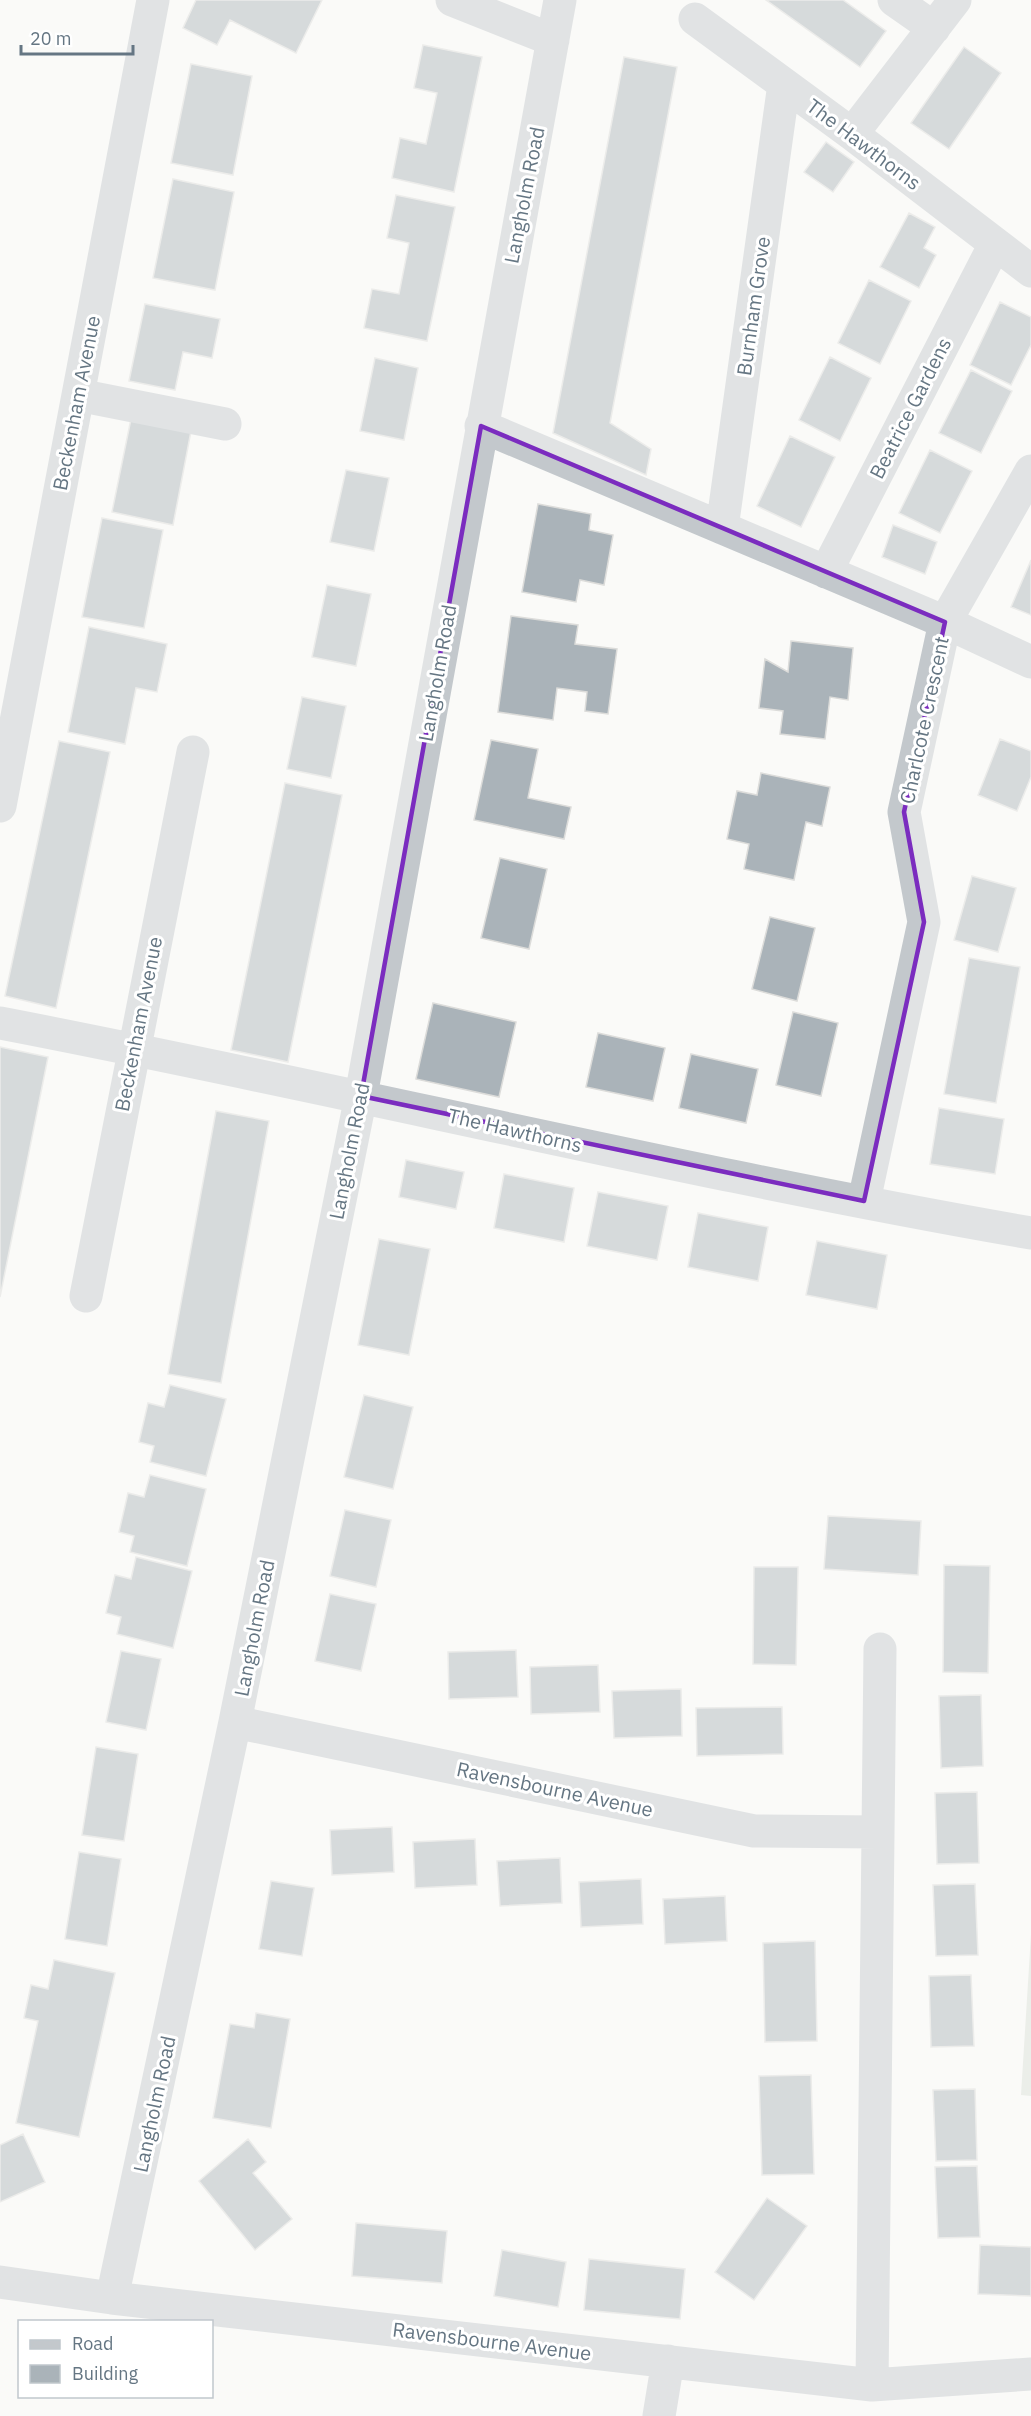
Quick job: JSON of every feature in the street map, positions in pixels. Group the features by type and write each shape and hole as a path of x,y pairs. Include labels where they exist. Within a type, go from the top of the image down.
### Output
{"street":[{"name":"Beckenham Avenue","path":"0,806 153,0"},
{"path":"452,0 553,40"},
{"name":"Langholm Road","path":"112,2298 235,1722 361,1096 560,0"},
{"path":"894,0 934,28"},
{"path":"852,134 955,0"},
{"name":"The Hawthorns","path":"695,19 852,134 1031,271"},
{"name":"Burnham Grove","path":"723,528 784,84"},
{"name":"Beatrice Gardens","path":"826,572 995,244"},
{"path":"78,395 225,424"},
{"path":"481,426 945,622 1031,662"},
{"name":"Charlcote Crescent","path":"864,1201 924,922 904,812 945,622 1031,471"},
{"name":"Beckenham Avenue","path":"86,1296 133,1048 194,752"},
{"name":"The Hawthorns","path":"0,1023 133,1048 361,1096 626,1155 1031,1233"},
{"path":"872,2385 880,1649"},
{"name":"Ravensbourne Avenue","path":"235,1722 754,1831 878,1832"},
{"path":"0,2282 112,2298"},
{"name":"Ravensbourne Avenue","path":"112,2298 872,2385 1031,2374"},
{"path":"659,2416 668,2361"}],"highlighted area":[{"path":"481,426 945,622 904,812 924,922 864,1201 361,1096"}],"shaded area":[{"path":"1031,1935 1031,2096 1021,2095"}],"building":[{"path":"196,0 322,0 296,53 230,20 217,45 183,28"},
{"path":"766,0 843,0 886,31 860,67"},
{"path":"423,45 482,57 454,192 392,178 400,138 426,144 437,93 414,88"},
{"path":"964,47 1001,73 949,149 911,123"},
{"path":"624,57 677,67 610,423 651,449 646,475 553,433"},
{"path":"191,64 252,76 233,175 171,163"},
{"path":"826,142 854,162 833,192 804,172"},
{"path":"173,179 234,192 215,290 153,278"},
{"path":"396,195 455,207 427,341 364,328 372,289 399,294 409,243 387,238"},
{"path":"909,213 935,227 924,248 936,255 919,288 880,267"},
{"path":"869,280 911,301 880,364 838,343"},
{"path":"1000,302 1031,317 1031,345 1011,385 970,365"},
{"path":"145,304 220,319 212,358 183,352 175,390 129,381"},
{"path":"830,357 871,378 840,441 799,420"},
{"path":"375,358 418,368 404,440 360,431"},
{"path":"971,370 1012,391 981,453 939,433"},
{"path":"132,414 192,426 173,525 112,512"},
{"path":"790,436 835,457 801,527 757,506"},
{"path":"930,450 972,471 940,533 899,513"},
{"path":"346,470 389,478 374,551 330,542"},
{"path":"538,504 591,514 589,530 613,535 604,585 580,580 576,602 522,592"},
{"path":"102,518 163,530 144,628 82,617"},
{"path":"893,525 937,542 925,574 882,557"},
{"path":"1031,560 1031,615 1011,607"},
{"path":"327,585 371,594 356,666 312,657"},
{"path":"511,616 578,625 575,644 617,649 608,714 585,711 587,692 557,688 553,720 498,712"},
{"path":"89,627 167,644 157,692 136,688 125,744 68,732"},
{"path":"791,641 853,648 848,700 830,697 825,739 780,734 783,711 759,708 765,659 788,672"},
{"path":"302,697 346,706 331,778 287,769"},
{"path":"1000,739 1031,751 1031,777 1017,811 978,795"},
{"path":"491,740 538,749 528,798 571,807 564,839 474,820"},
{"path":"59,741 110,752 56,1008 5,996"},
{"path":"761,773 830,787 822,826 806,822 794,880 744,869 749,844 727,839 737,791 757,795"},
{"path":"285,783 342,795 288,1062 231,1050"},
{"path":"500,858 547,869 529,949 481,938"},
{"path":"972,876 1016,888 998,952 954,940"},
{"path":"770,917 815,928 797,1001 752,989"},
{"path":"969,958 1020,967 996,1103 944,1094"},
{"path":"433,1003 516,1022 499,1097 416,1079"},
{"path":"793,1012 838,1023 821,1096 776,1085"},
{"path":"598,1033 665,1048 653,1101 586,1087"},
{"path":"0,1047 48,1057 0,1297"},
{"path":"691,1054 758,1069 746,1123 679,1108"},
{"path":"939,1108 1004,1119 995,1174 930,1164"},
{"path":"216,1111 269,1121 221,1383 168,1374"},
{"path":"406,1160 464,1172 456,1209 399,1197"},
{"path":"504,1174 574,1188 564,1242 494,1228"},
{"path":"598,1192 668,1206 657,1260 587,1246"},
{"path":"698,1213 768,1227 758,1281 688,1267"},
{"path":"379,1239 430,1249 409,1355 358,1345"},
{"path":"817,1241 887,1255 877,1309 806,1295"},
{"path":"170,1385 226,1399 206,1476 150,1462 154,1446 139,1442 148,1403 164,1407"},
{"path":"364,1395 413,1407 393,1489 344,1477"},
{"path":"150,1475 206,1489 187,1566 130,1552 134,1536 119,1532 128,1493 144,1497"},
{"path":"345,1510 391,1520 376,1587 330,1576"},
{"path":"828,1516 921,1521 918,1575 824,1569"},
{"path":"136,1557 192,1571 173,1648 117,1634 121,1617 106,1613 115,1575 131,1579"},
{"path":"944,1565 990,1566 988,1673 943,1672"},
{"path":"754,1567 798,1567 796,1665 753,1664"},
{"path":"330,1594 376,1604 361,1671 315,1661"},
{"path":"516,1650 518,1697 449,1699 448,1652"},
{"path":"121,1651 161,1659 146,1730 106,1722"},
{"path":"598,1665 600,1712 531,1714 530,1667"},
{"path":"681,1689 682,1736 614,1738 612,1691"},
{"path":"981,1695 983,1766 941,1768 939,1696"},
{"path":"782,1707 783,1754 697,1756 696,1708"},
{"path":"96,1747 138,1754 124,1841 82,1835"},
{"path":"977,1792 979,1863 937,1864 935,1793"},
{"path":"392,1827 394,1872 332,1875 330,1830"},
{"path":"475,1839 477,1885 415,1888 413,1842"},
{"path":"79,1852 121,1859 107,1946 65,1939"},
{"path":"560,1858 562,1903 500,1906 497,1861"},
{"path":"641,1879 643,1924 581,1927 579,1882"},
{"path":"271,1881 314,1888 302,1956 259,1949"},
{"path":"975,1884 978,1955 936,1956 933,1885"},
{"path":"725,1896 727,1941 665,1944 663,1899"},
{"path":"815,1941 817,2041 765,2042 763,1943"},
{"path":"54,1960 115,1973 79,2137 16,2123 38,2021 24,2018 31,1985 48,1989"},
{"path":"971,1975 974,2046 931,2047 929,1976"},
{"path":"256,2013 290,2019 271,2128 213,2118 230,2024 254,2028"},
{"path":"811,2075 814,2174 762,2175 759,2076"},
{"path":"975,2089 977,2160 936,2161 933,2090"},
{"path":"23,2134 45,2182 0,2202 0,2145"},
{"path":"248,2139 266,2162 253,2173 292,2219 255,2250 199,2181"},
{"path":"977,2166 980,2237 938,2238 935,2167"},
{"path":"767,2198 807,2226 754,2300 715,2272"},
{"path":"356,2223 447,2231 442,2283 352,2276"},
{"path":"980,2245 1031,2247 1031,2296 978,2294"},
{"path":"502,2250 566,2262 558,2307 494,2296"},
{"path":"589,2259 685,2269 680,2319 584,2310"}]}
